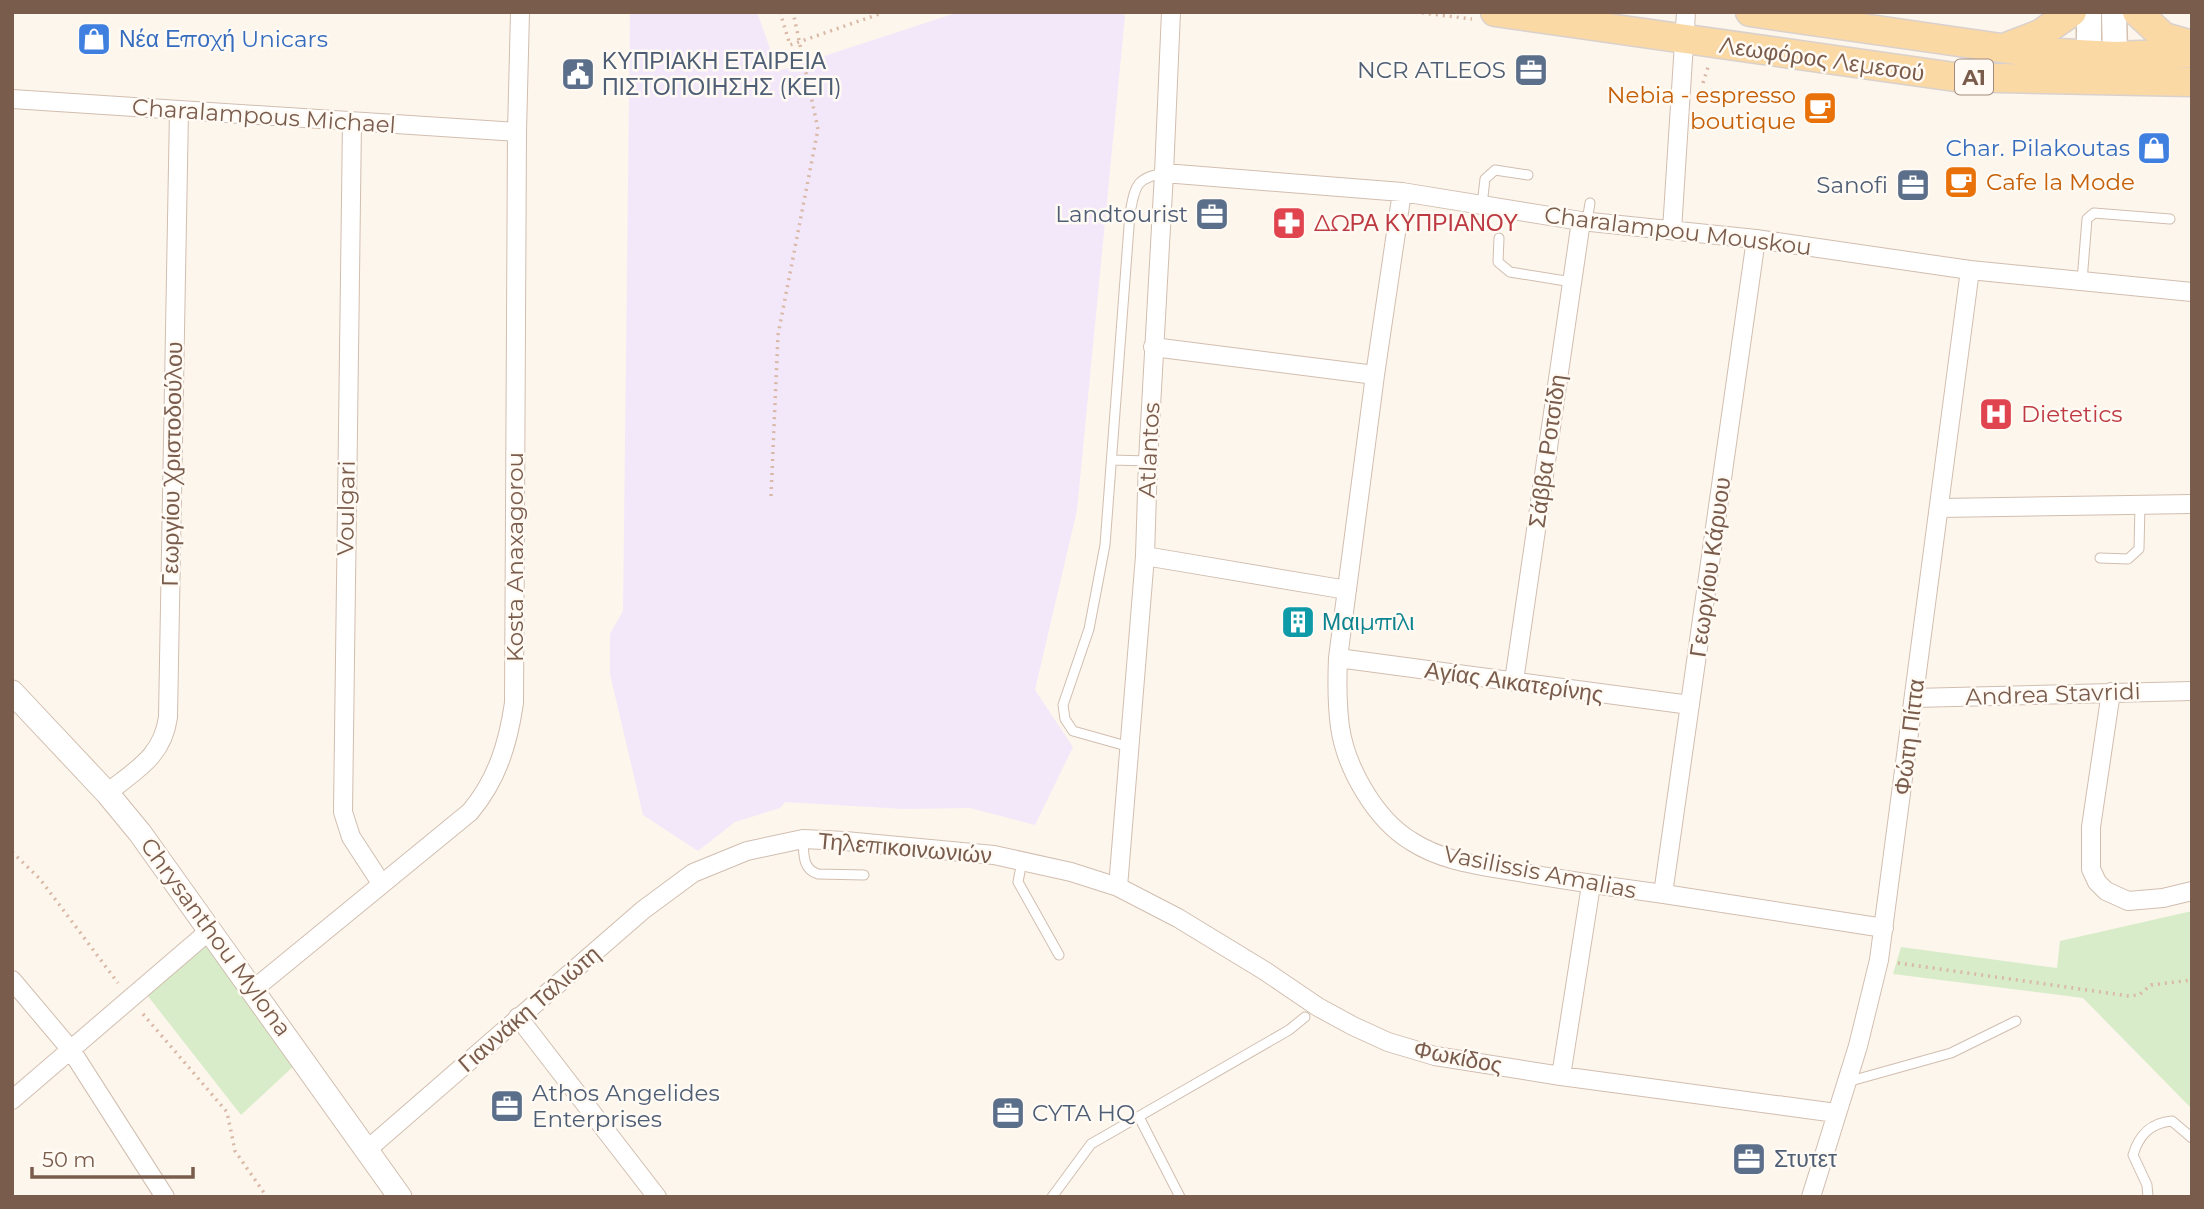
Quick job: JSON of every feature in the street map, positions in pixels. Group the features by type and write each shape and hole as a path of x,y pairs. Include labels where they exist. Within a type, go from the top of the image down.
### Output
{"main road":[{"name":"Λεωφόρος Λεμεσού","path":"1495,12 1685,26 1955,77 2101,67 2192,53"},
{"name":"Λεωφόρος Λεμεσού","path":"1750,12 2003,48 2192,82"},
{"path":"2003,48 2040,34 2072,12"},
{"path":"2089,12 2101,67"},
{"path":"2101,67 2114,12"},
{"path":"2137,12 2164,37 2192,45"}],"street":[{"name":"Kosta Anaxagorou","path":"254,989 470,812 486,793 501,761 510,732 514,703 516,132 520,12"},
{"name":"Atlantos","path":"1118,887 1145,556 1147,461 1171,12"},
{"path":"1672,230 1672,164 1685,26"},
{"name":"Charalampous Michael","path":"12,99 516,132"},
{"name":"Γεωργίου Χριστοδούλου","path":"107,793 157,750 166,735 168,717 179,110"},
{"name":"Voulgari","path":"352,121 343,812 351,837 382,883"},
{"name":"Charalampou Mouskou","path":"1164,173 1402,192 1482,205 1586,215 1672,230 1756,239 1970,270 2192,292"},
{"name":"Vasilissis Amalias","path":"1402,192 1338,658 1340,730 1364,789 1386,820 1409,840 1429,851 1462,863 1591,885 1884,928"},
{"name":"Σάββα Ροτσίδη","path":"1514,681 1572,282 1586,215"},
{"name":"Γεωργίου Κάρυου","path":"1663,894 1756,239"},
{"name":"Φώτη Πίττα","path":"1811,1197 1858,1046 1879,960 1970,270"},
{"path":"1153,347 1375,374"},
{"path":"1939,508 2192,504"},
{"path":"1145,556 1347,590"},
{"name":"Αγίας Αικατερίνης","path":"1338,658 1690,705"},
{"name":"Andrea Stavridi","path":"1914,698 2192,691"},
{"name":"Chrysanthou Mylona","path":"12,692 107,793 140,833 400,1197"},
{"path":"2111,692 2091,827 2091,869 2097,882 2106,891 2129,901 2163,898 2192,891"},
{"name":"Τηλεπικοινωνιών","path":"693,873 747,851 803,839 995,855 1071,872 1118,887"},
{"name":"Γιαννάκη Ταλιώτη","path":"368,1149 643,910 693,873"},
{"path":"1561,1076 1591,885"},
{"name":"Φωκίδος","path":"1118,887 1178,918 1318,1007 1388,1041 1435,1055 1561,1076 1836,1113"},
{"path":"12,1100 209,931"},
{"path":"12,980 71,1050 165,1197"},
{"path":"518,1017 657,1197"}],"lane":[{"path":"1482,205 1485,179 1495,170 1528,174"},
{"path":"1130,747 1073,731 1065,719 1063,705 1089,629 1105,545 1130,213 1135,188 1143,178 1164,173"},
{"path":"2082,281 2087,219 2094,213 2170,219"},
{"path":"1499,238 1497,262 1510,272 1572,282"},
{"path":"1112,460 1147,461"},
{"path":"2100,558 2128,559 2138,549 2140,504"},
{"path":"803,839 806,867 811,872 864,874"},
{"path":"1022,861 1018,882 1059,955"},
{"path":"1052,1197 1091,1144 1289,1030 1305,1017"},
{"path":"1846,1083 1951,1053 2016,1021"},
{"path":"1139,1117 1180,1197"},
{"path":"2148,1197 2147,1185 2133,1155 2138,1139 2157,1123 2172,1121 2192,1138"}],"path":[{"path":"780,12 790,45 885,12"},
{"path":"771,496 778,335 818,129 793,12"},
{"path":"12,852 40,879 130,999 227,1112 234,1151 267,1197"},
{"path":"1879,960 2129,996 2138,995 2151,985 2192,980"}],"shaded area":[{"path":"630,12 757,12 778,71 959,12 1123,12 1125,16 1077,510 1035,690 1073,747 1035,825 970,808 904,809 785,802 780,808 735,822 698,851 643,815 610,674 610,634 623,611"}],"green space":[{"path":"2192,911 2192,1109 2083,998 1893,974 1901,947 2057,968 2060,941"},
{"path":"207,941 298,1062 241,1115 147,995"}],"place":[{"name":"Νέα Εποχή Unicars","path":"94,39"},
{"name":"NCR ATLEOS","path":"1531,70"},
{"name":"ΚΥΠΡΙΑΚΗ ΕΤΑΙΡΕΙΑ ΠΙΣΤΟΠΟΙΗΣΗΣ (ΚΕΠ)","path":"578,74"},
{"name":"Nebia - espresso boutique","path":"1820,108"},
{"name":"Char. Pilakoutas","path":"2154,148"},
{"name":"Cafe la Mode","path":"1961,182"},
{"name":"Sanofi","path":"1913,185"},
{"name":"Landtourist","path":"1212,214"},
{"name":"ΔΩΡΑ ΚΥΠΡΙΑΝΟΥ","path":"1289,223"},
{"name":"Dietetics","path":"1996,414"},
{"name":"Μαιμπιλι","path":"1298,622"},
{"name":"Athos Angelides Enterprises","path":"507,1106"},
{"name":"CYTA HQ","path":"1008,1113"},
{"name":"Στυτετ","path":"1749,1159"}]}
